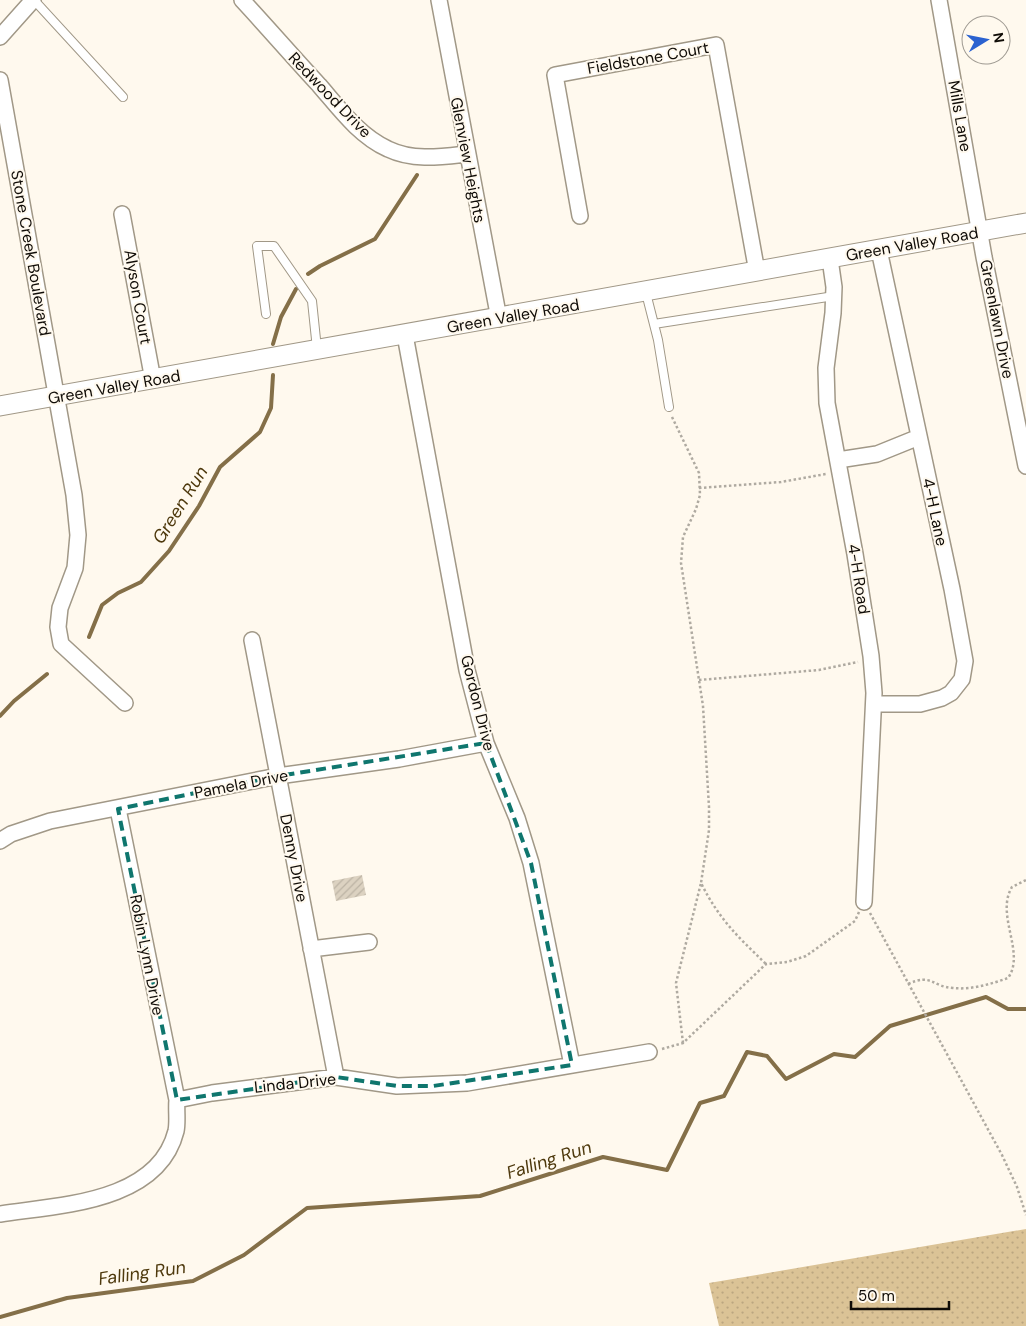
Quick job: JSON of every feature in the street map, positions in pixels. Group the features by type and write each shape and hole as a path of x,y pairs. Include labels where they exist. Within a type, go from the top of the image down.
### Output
{"street":[{"path":"0,37 34,0"},
{"name":"Redwood Drive","path":"242,0 348,117 376,142 388,149 412,156 433,158 466,154"},
{"name":"Glenview Heights","path":"439,0 466,154 499,319"},
{"name":"Mills Lane","path":"939,0 981,231"},
{"name":"Fieldstone Court","path":"580,216 555,75 716,45 757,272"},
{"name":"Stone Creek Boulevard","path":"0,80 74,495 78,535 75,568 60,608 58,627 61,644 125,702"},
{"name":"Alyson Court","path":"122,214 153,380"},
{"name":"Green Valley Road","path":"0,406 499,319 1026,223"},
{"name":"Greenlawn Drive","path":"981,231 1026,466"},
{"name":"4-H Lane","path":"874,704 920,704 942,698 957,686 964,670 962,639 879,250"},
{"name":"4-H Road","path":"830,258 834,296 826,368 827,402 871,656 874,704 864,902"},
{"name":"Gordon Drive","path":"405,335 467,670 486,742 517,818 531,863 572,1065"},
{"path":"838,460 877,454 918,437"},
{"name":"Denny Drive","path":"252,640 336,1077"},
{"name":"Pamela Drive","path":"0,841 24,829 50,821 278,776 399,759 486,742"},
{"name":"Robin Lynn Drive","path":"118,809 177,1100"},
{"path":"311,949 369,942"},
{"name":"Linda Drive","path":"177,1100 212,1093 336,1077 397,1086 433,1086 467,1083 649,1052"},
{"path":"0,1214 105,1196 134,1185 155,1168 167,1150 176,1131 177,1100"}],"lane":[{"path":"34,0 123,97"},
{"path":"266,314 257,246 274,246 312,301 317,351"},
{"path":"646,292 654,324 669,407"},
{"path":"654,324 834,296"}],"path":[{"path":"669,407 676,428 699,473 696,509 683,537 681,563 698,680 709,807 709,830 701,883 676,983 683,1043"},
{"path":"699,488 781,482 830,474 838,460"},
{"path":"698,680 819,670 852,665 871,656"},
{"path":"908,984 918,979 928,978 946,988 956,989 1008,978 1016,965 1007,899 1012,886 1026,880"},
{"path":"701,883 715,910 732,932 766,964"},
{"path":"649,1052 683,1043 766,964 787,962 806,956 854,921 864,902"},
{"path":"864,902 1002,1155 1017,1187 1026,1215"}],"highlighted area":[{"path":"486,743 531,863 572,1065 433,1086 397,1086 336,1077 177,1100 118,809 278,776"}],"shaded area":[{"path":"1026,1229 1026,1326 719,1326 709,1283"}],"building":[{"path":"362,875 366,895 336,901 332,881"}],"waterway":[{"name":"Green Run","path":"308,274 320,266 375,239 417,175"},
{"name":"Green Run","path":"273,344 281,317 296,289"},
{"name":"Green Run","path":"89,637 102,605 118,593 141,582 169,551 199,506 220,467 260,432 271,408 273,375"},
{"name":"Green Run","path":"0,716 14,701 47,674"},
{"name":"Falling Run","path":"0,1317 67,1298 193,1281 244,1255 307,1208 480,1196 603,1157 667,1170 700,1103 724,1096 747,1052 767,1056 786,1079 834,1054 855,1057 890,1026 986,997 1008,1009 1026,1009"}]}
